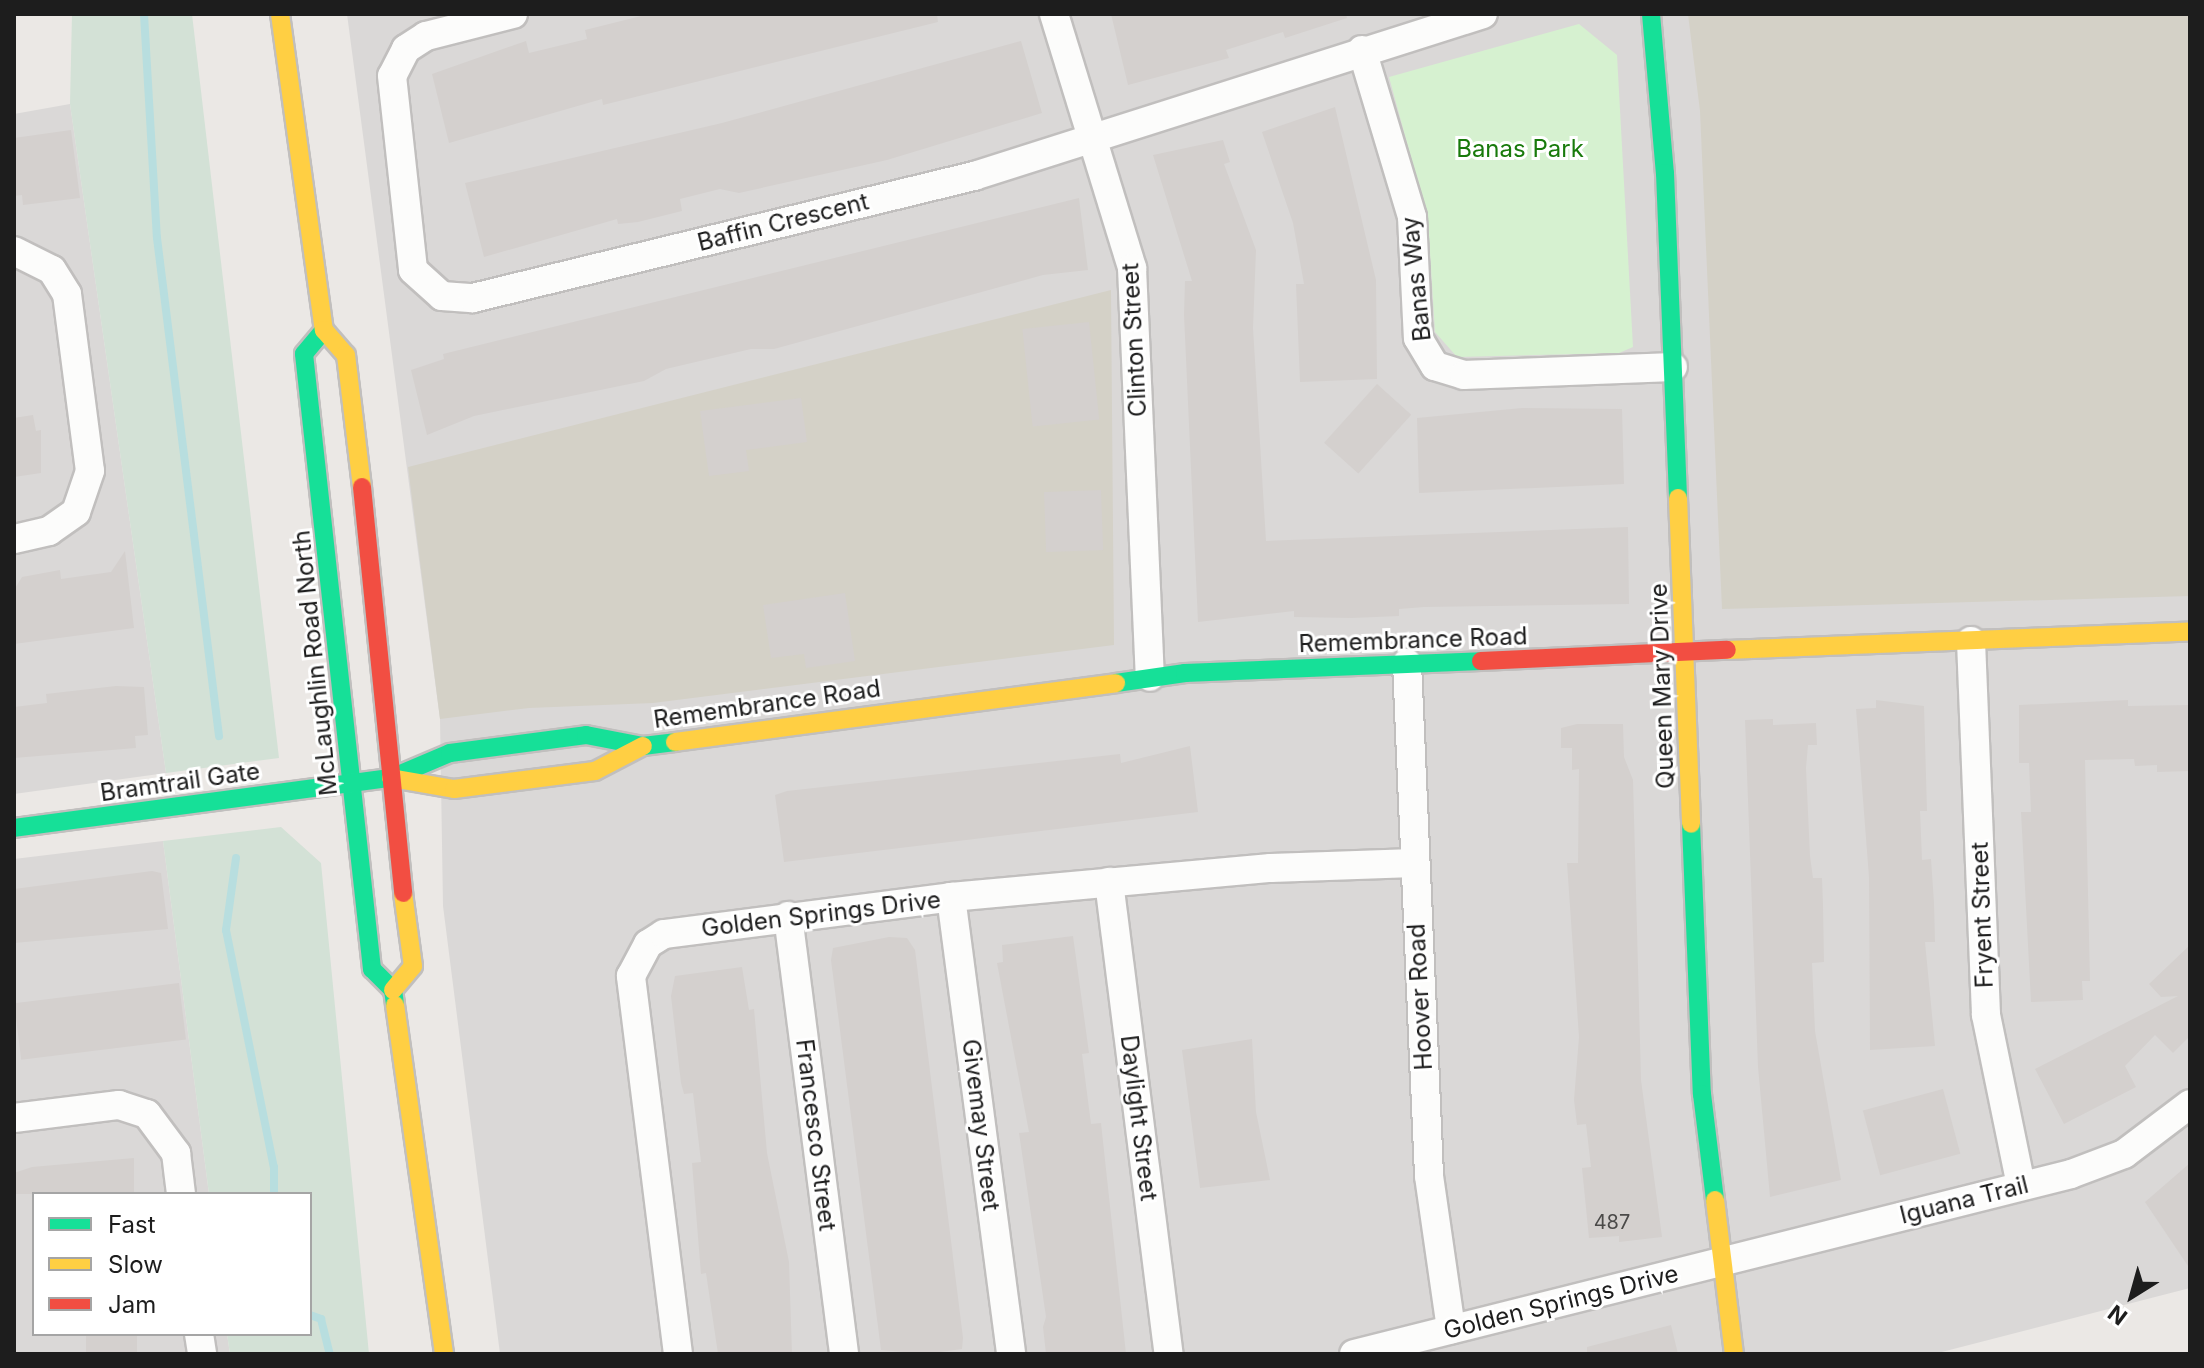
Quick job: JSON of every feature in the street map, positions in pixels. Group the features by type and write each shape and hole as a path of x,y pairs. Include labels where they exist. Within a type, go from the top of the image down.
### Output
{"street":[{"path":"280,14 324,330 346,355 413,966 393,990"},
{"name":"Baffin Crescent","path":"513,14 426,36 406,49 392,76 413,270 442,296 487,295 974,176 1483,14"},
{"name":"Clinton Street","path":"1054,14 1132,268 1150,677"},
{"name":"Queen Mary Drive","path":"1651,14 1661,94 1702,1094 1734,1354"},
{"name":"Banas Way","path":"1362,50 1412,217 1418,338 1435,366 1464,375 1673,367"},
{"path":"14,251 52,270 67,294 90,471 76,512 49,531 14,539"},
{"name":"McLaughlin Road North","path":"324,330 304,354 372,969 393,990 444,1354"},
{"name":"Remembrance Road","path":"391,778 450,753 586,735 643,746 1150,677 1407,663 2190,631"},
{"name":"Fryent Street","path":"1971,641 1986,1015 2021,1185"},
{"name":"Hoover Road","path":"1407,663 1429,1176 1451,1329"},
{"name":"Remembrance Road","path":"391,778 454,789 595,771 643,746"},
{"name":"Bramtrail Gate","path":"14,828 391,778"},
{"name":"Golden Springs Drive","path":"678,1354 631,976 636,957 664,934 788,916 1109,882 1414,863"},
{"name":"Daylight Street","path":"1109,882 1169,1354"},
{"name":"Givemay Street","path":"951,897 1011,1354"},
{"name":"Francesco Street","path":"788,916 844,1354"},
{"name":"Iguana Trail","path":"1722,1263 2109,1162 2152,1137 2190,1104"},
{"path":"14,1118 119,1105 147,1114 176,1153 181,1192"},
{"name":"Golden Springs Drive","path":"1354,1354 1722,1263"}],"shaded area":[{"path":"72,14 192,14 279,758 166,773 70,104"},
{"path":"347,14 2190,14 2190,1288 1934,1354 500,1354 443,906 440,719"},
{"path":"1688,14 2190,14 2190,596 1722,609 1700,111"},
{"path":"70,104 166,773 14,794 14,114"},
{"path":"1111,290 1114,645 653,703 529,708 440,719 408,467"},
{"path":"281,827 321,863 369,1354 230,1354 227,1336 312,1336 312,1192 209,1192 163,841"},
{"path":"163,841 209,1192 32,1192 32,1336 227,1336 230,1354 14,1354 14,859"}],"green space":[{"name":"Banas Park","path":"1579,24 1617,55 1633,347 1619,353 1457,357 1435,332 1428,220 1389,77"}],"building":[{"path":"649,14 937,14 938,22 603,105 602,99 449,143 432,74 526,41 529,53 587,39 585,30"},
{"path":"1111,14 1346,14 1347,18 1285,38 1283,32 1226,50 1229,58 1128,85"},
{"path":"1021,41 1042,113 887,160 739,193 720,189 680,199 682,211 638,222 618,224 617,219 484,257 465,183 722,123"},
{"path":"1335,107 1376,280 1377,379 1300,382 1296,284 1304,284 1293,223 1262,132"},
{"path":"71,130 80,198 23,205 22,195 14,196 14,138"},
{"path":"1223,140 1230,162 1224,164 1256,250 1253,328 1266,541 1628,527 1629,604 1424,607 1399,609 1399,616 1352,618 1294,617 1294,611 1198,622 1184,315 1185,281 1192,281 1153,155"},
{"path":"1079,198 1088,270 1043,275 774,349 751,349 666,369 644,381 474,416 427,435 411,370 444,359 443,354"},
{"path":"1089,322 1099,419 1033,426 1022,329"},
{"path":"1377,384 1411,415 1358,473 1324,443"},
{"path":"801,398 807,442 746,450 749,471 709,476 700,411"},
{"path":"1522,408 1622,409 1624,484 1419,493 1417,418"},
{"path":"33,415 36,431 41,430 41,473 14,477 14,418"},
{"path":"1101,490 1103,550 1046,552 1044,492"},
{"path":"125,551 134,628 14,644 14,590 22,577 60,570 61,579 111,572"},
{"path":"845,593 855,661 806,668 804,654 771,658 763,605"},
{"path":"116,686 144,687 148,735 135,736 136,748 14,758 14,707 47,703 46,694"},
{"path":"1876,700 1924,706 1927,811 1920,811 1922,860 1931,859 1934,903 1935,942 1925,942 1935,1046 1870,1050 1869,877 1856,709 1876,708"},
{"path":"2128,700 2128,706 2190,705 2190,771 2157,772 2157,765 2135,766 2134,759 2085,760 2090,981 2082,981 2083,1000 2031,1002 2021,812 2031,812 2029,763 2019,763 2019,705"},
{"path":"1773,719 1773,725 1816,723 1817,745 1808,745 1806,768 1810,856 1813,878 1822,878 1823,905 1824,962 1812,963 1815,1031 1841,1180 1770,1197 1758,1067 1745,720"},
{"path":"1577,724 1623,724 1624,757 1633,780 1641,1080 1662,1237 1619,1242 1619,1236 1589,1238 1582,1168 1591,1167 1586,1124 1577,1125 1574,1100 1579,1037 1567,863 1578,863 1579,769 1572,770 1572,748 1561,748 1561,728"},
{"path":"1190,746 1198,812 784,862 775,795 787,791 1120,754 1121,763"},
{"path":"152,871 161,873 168,929 14,943 14,889"},
{"path":"1073,936 1089,1053 1082,1054 1091,1124 1101,1123 1126,1354 1046,1354 1043,1327 1046,1317 1019,1133 1029,1132 997,963 1003,962 1002,945"},
{"path":"889,937 907,938 915,950 963,1338 962,1349 926,1354 881,1350 831,960 833,948"},
{"path":"2190,945 2190,1036 2173,1053 2155,1035 2125,1066 2136,1087 2064,1124 2035,1069 2178,996 2161,997 2149,984"},
{"path":"742,967 749,1010 754,1009 767,1153 789,1262 792,1354 718,1354 706,1273 701,1274 692,1163 701,1162 693,1093 684,1094 681,1083 671,996 675,976"},
{"path":"179,983 186,1040 21,1060 14,1003"},
{"path":"1252,1039 1256,1112 1270,1180 1200,1188 1182,1050"},
{"path":"1943,1089 1960,1154 1880,1175 1863,1110"},
{"path":"134,1158 134,1192 14,1194 14,1173 32,1167"},
{"path":"2190,1163 2190,1269 2145,1202"},
{"path":"1671,1325 1678,1354 1587,1354 1587,1347"},
{"path":"86,1336 137,1336 137,1354 86,1354"}],"waterway":[{"path":"144,14 157,238 219,736"},
{"path":"236,858 226,930 274,1167 274,1192"},
{"path":"312,1316 321,1319 330,1354"}],"traffic: fast":[{"path":"1651,14 1665,173 1678,498"},
{"path":"324,330 304,354 372,969 393,990 395,1005"},
{"path":"1116,683 1185,673 1481,661"},
{"path":"14,828 391,778 450,753 586,735 643,746 675,742"},
{"path":"1691,824 1702,1094 1715,1200"}],"traffic: slow":[{"path":"280,14 324,330 346,355 362,487"},
{"path":"1678,498 1691,824"},
{"path":"1727,650 2190,631"},
{"path":"675,742 1116,683"},
{"path":"391,778 454,789 595,771 643,746"},
{"path":"393,990 413,966 403,893"},
{"path":"395,1005 444,1354"},
{"path":"1715,1200 1734,1354"}],"traffic: jam":[{"path":"362,487 403,893"},
{"path":"1481,661 1727,650"}]}
